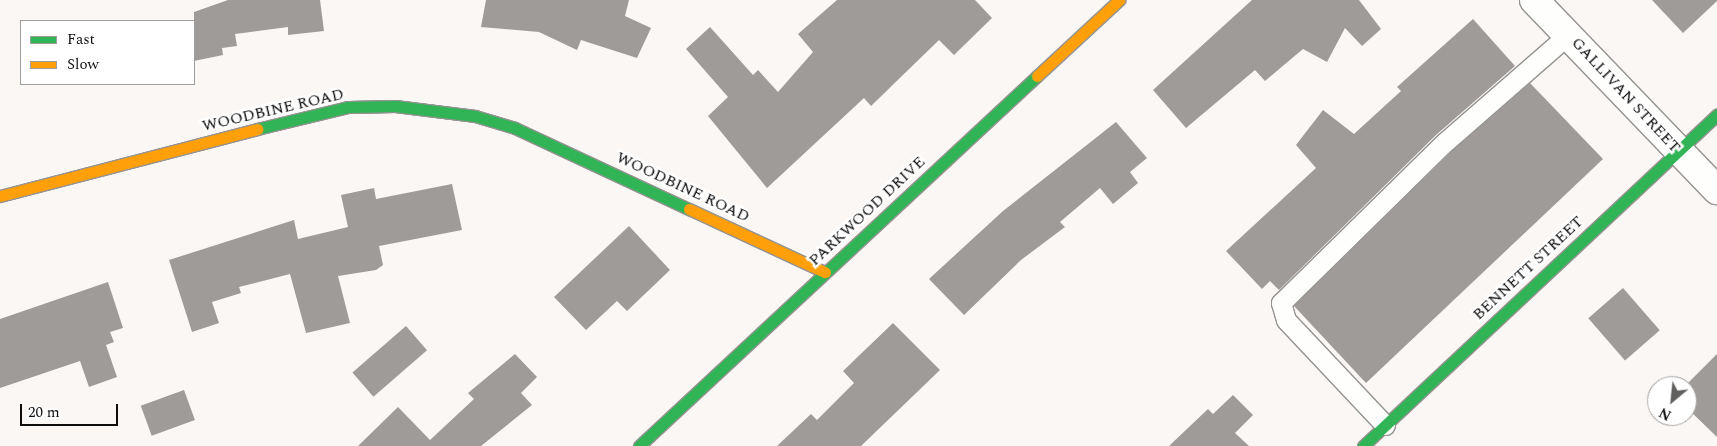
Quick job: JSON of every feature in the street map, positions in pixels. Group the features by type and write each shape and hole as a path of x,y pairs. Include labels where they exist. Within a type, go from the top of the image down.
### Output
{"street":[{"name":"PARKWOOD DRIVE","path":"639,446 1119,0"},
{"name":"GALLIVAN STREET","path":"1534,0 1569,34 1717,190"},
{"name":"WOODBINE ROAD","path":"0,196 290,120 348,107 395,106 475,116 515,128 825,272"},
{"name":"BENNETT STREET","path":"1363,446 1717,115"}],"lane":[{"path":"1385,425 1286,320 1281,312 1285,294 1444,143 1569,34"}],"building":[{"path":"228,0 320,0 324,31 288,35 288,27 235,34 237,46 222,48 223,55 195,61 194,12"},
{"path":"486,0 629,0 625,16 651,28 637,58 581,40 577,50 539,32 481,27"},
{"path":"837,0 975,0 992,18 954,55 939,40 871,106 864,98 767,188 708,116 728,97 686,49 710,27 753,75 758,70 778,92 813,52 798,34"},
{"path":"1252,0 1359,0 1381,29 1362,46 1345,28 1327,62 1303,49 1265,81 1255,70 1186,128 1153,90"},
{"path":"1652,0 1717,0 1717,1 1683,33"},
{"path":"1473,19 1515,66 1436,135 1279,290 1270,281 1262,289 1226,251 1316,168 1296,145 1323,110 1354,134 1401,91 1397,87"},
{"path":"1530,83 1603,159 1366,383 1294,306 1452,151"},
{"path":"1116,122 1147,158 1130,172 1138,183 1113,204 1100,188 1060,222 1065,227 1021,260 964,315 929,279 1003,211"},
{"path":"452,184 462,230 379,246 383,265 376,270 338,276 350,323 306,333 290,274 239,287 241,293 212,302 219,323 192,332 169,260 294,220 298,239 348,227 341,195 374,188 376,199"},
{"path":"629,226 670,270 627,311 617,301 586,330 554,297"},
{"path":"108,282 123,328 110,332 114,342 106,345 117,377 89,387 80,361 0,388 0,319"},
{"path":"1623,288 1660,330 1625,360 1588,318"},
{"path":"893,323 940,370 861,446 777,446 811,414 817,420 854,383 843,371"},
{"path":"406,326 427,350 373,397 352,373"},
{"path":"515,354 537,377 521,393 532,405 481,446 358,446 398,407 430,440 474,399 468,393"},
{"path":"1717,354 1717,437 1697,418 1697,376 1695,376"},
{"path":"184,390 195,420 152,436 141,406"},
{"path":"1233,395 1253,415 1235,433 1249,446 1169,446 1208,409 1213,414"}],"traffic: fast":[{"path":"639,446 1037,76"},
{"path":"257,129 348,107 395,106 475,116 515,128 689,209"},
{"path":"1363,446 1717,115"}],"traffic: slow":[{"path":"1037,76 1119,0"},
{"path":"0,196 257,129"},
{"path":"689,209 825,272"}]}
